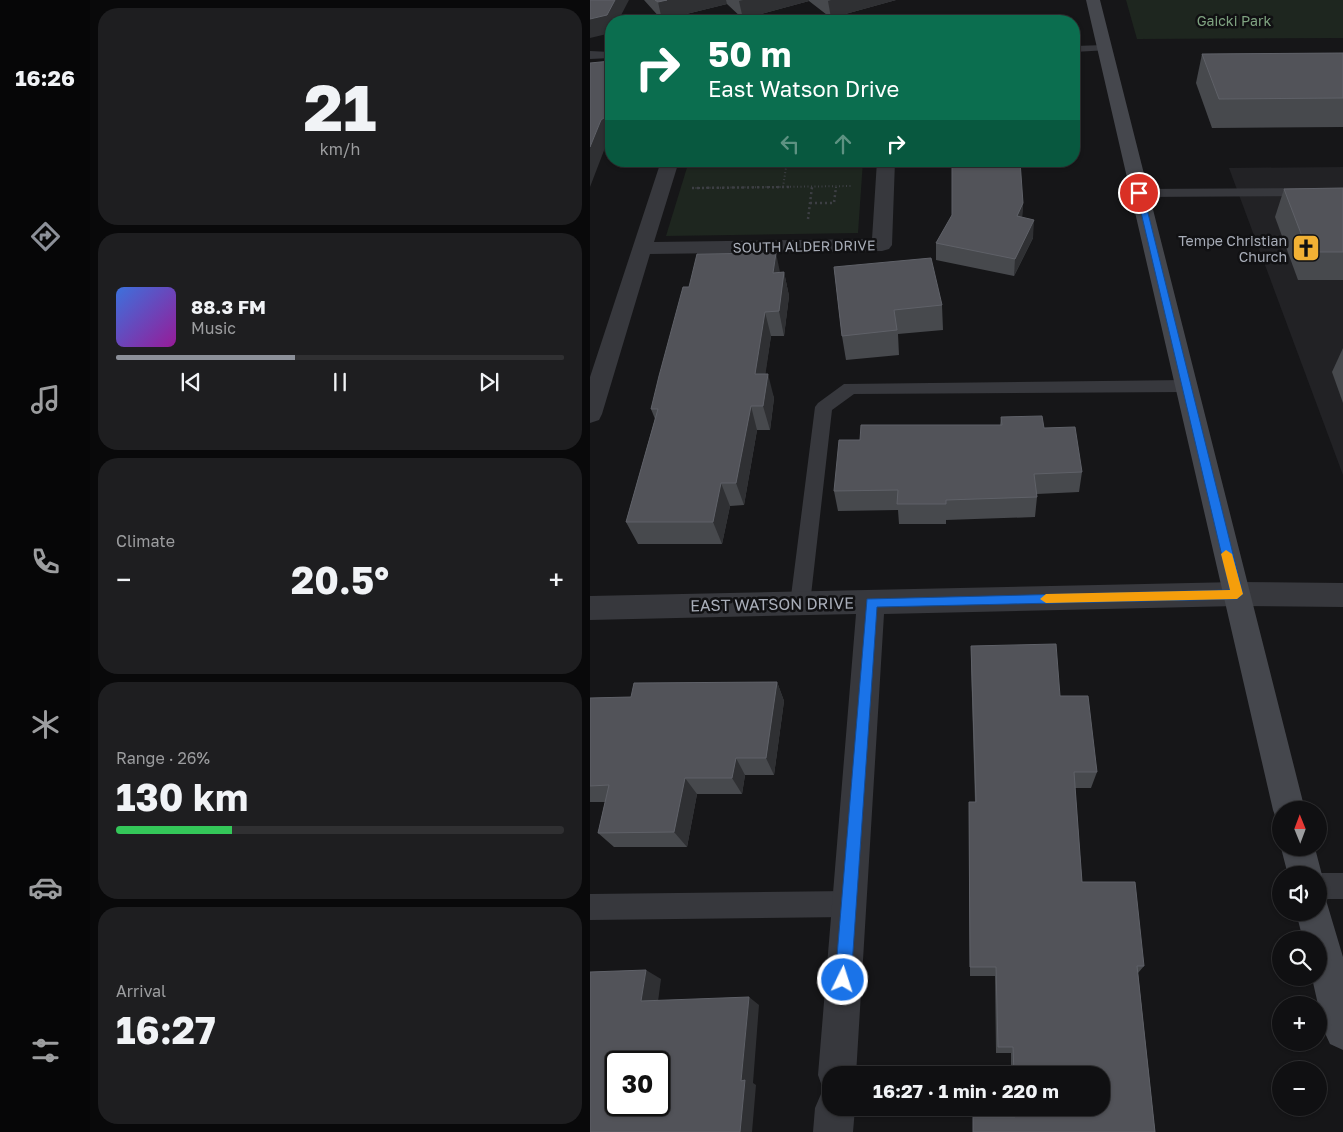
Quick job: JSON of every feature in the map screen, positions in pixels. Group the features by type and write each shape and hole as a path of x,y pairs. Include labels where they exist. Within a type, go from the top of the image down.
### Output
{"main road":[{"path":"1093,0 1287,801"},
{"path":"1316,921 1343,1031"}],"street":[{"path":"590,414 668,167"},
{"name":"SOUTH ALDER DRIVE","path":"642,248 882,245 886,167"},
{"name":"EAST WATSON DRIVE","path":"590,608 1237,594 1343,595"},
{"path":"838,1066 871,602"},
{"path":"833,1132 834,1116"}],"lane":[{"path":"1080,49 1105,48"},
{"path":"590,56 605,55"},
{"path":"1139,193 1343,192"},
{"path":"800,604 824,407 850,388 1186,386"},
{"path":"1327,886 1343,886"},
{"path":"590,907 848,904"}],"path":[{"path":"783,187 787,167"},
{"path":"810,203 834,203 836,186"},
{"path":"662,188 885,186"},
{"path":"808,221 812,187"}],"shaded area":[{"path":"1343,167 1343,475 1229,168"}],"green space":[{"name":"Gaicki Park","path":"1126,0 1343,0 1343,38 1137,39"},
{"path":"687,167 863,167 858,233 666,236"}],"building":[{"path":"590,0 615,0 607,15 590,19"},
{"path":"1343,53 1343,98 1219,99 1202,54"},
{"path":"605,62 605,117 601,120 590,147 590,63"},
{"path":"952,167 1020,167 1023,203 1017,216 1034,220 1015,259 936,243 952,215"},
{"path":"1343,188 1343,252 1308,252 1284,189"},
{"path":"776,253 773,273 784,272 779,311 765,312 755,374 768,374 763,406 751,406 736,483 721,483 713,522 626,522 658,409 651,409 659,376 683,287 689,287 697,254"},
{"path":"931,258 942,305 894,310 897,330 842,336 834,267"},
{"path":"1042,416 1044,428 1075,427 1082,472 1034,474 1037,497 946,500 946,504 897,504 898,490 834,491 839,440 860,440 861,425 1002,425 1001,417"},
{"path":"1056,644 1060,696 1088,696 1097,772 1074,772 1082,882 1135,882 1144,966 1137,966 1155,1132 973,1132 973,1117 1110,1116 1110,1066 1014,1066 1013,1047 998,1047 996,967 970,967 969,802 976,802 971,646"},
{"path":"777,682 766,758 736,758 732,778 685,778 674,832 598,833 609,785 590,786 590,698 631,697 634,683"},
{"path":"646,970 641,1001 749,997 741,1081 745,1080 740,1132 590,1132 590,972"}],"slow traffic":[{"path":"1046,599 1237,594 1226,554"}],"place":[{"name":"Tempe Christian Church","path":"1306,248"}],"route":[{"path":"843,980 871,602 1237,594 1139,193"}]}
